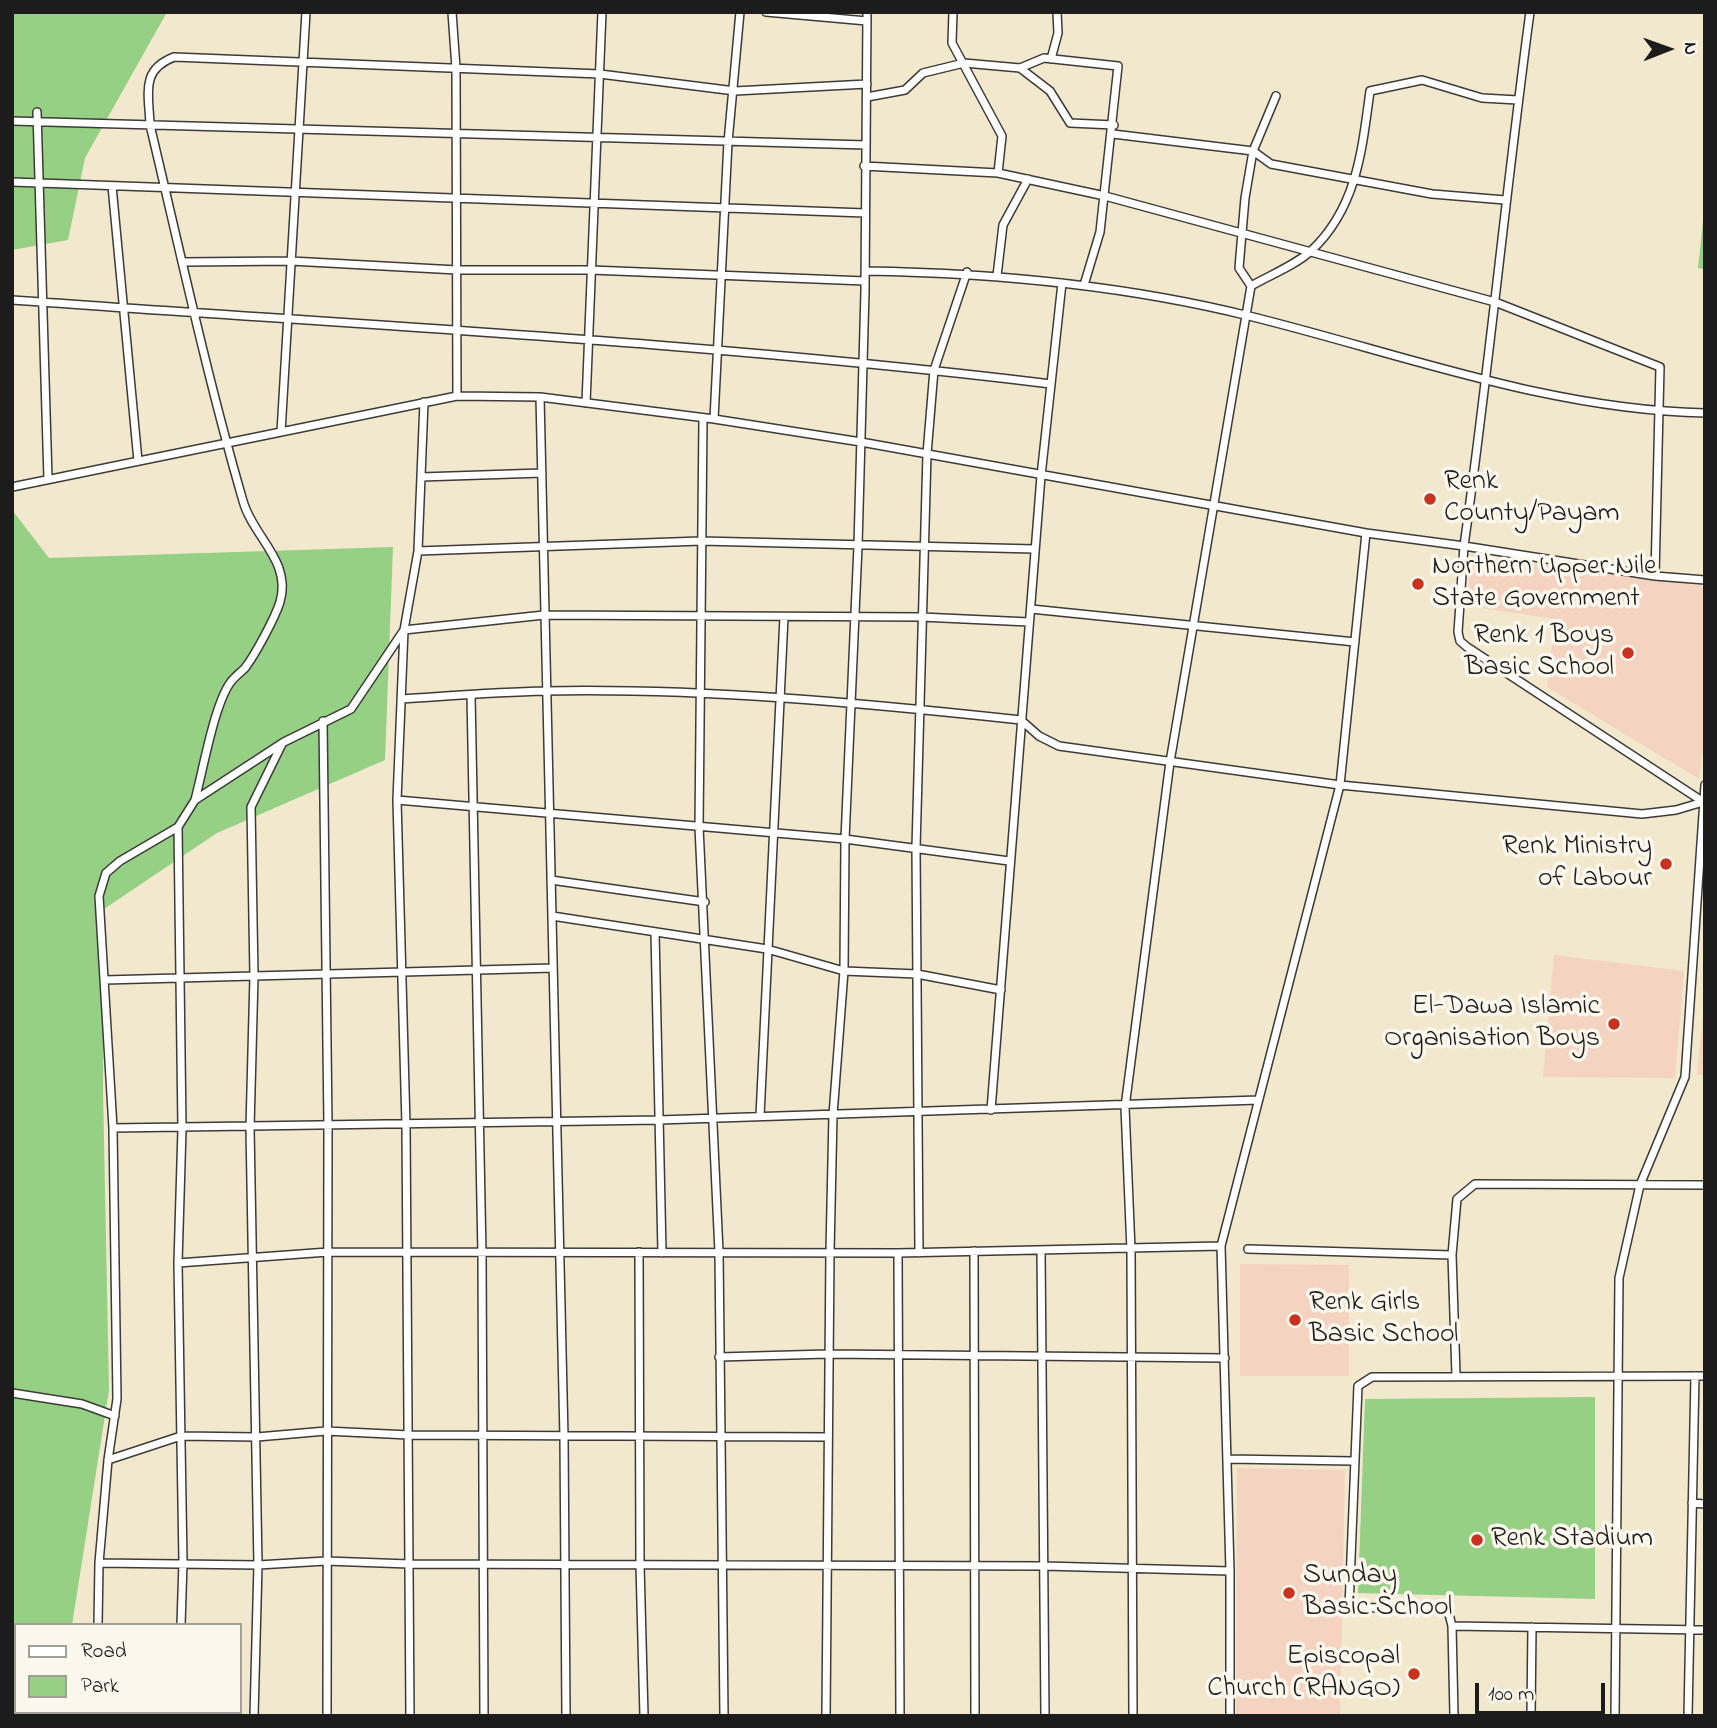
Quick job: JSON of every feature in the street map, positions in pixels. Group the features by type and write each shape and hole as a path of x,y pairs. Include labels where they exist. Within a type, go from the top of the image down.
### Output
{"street":[{"path":"281,432 306,12"},
{"path":"452,12 456,68 457,396"},
{"path":"586,403 602,12"},
{"path":"714,419 728,142 735,92 740,12"},
{"path":"766,12 867,22"},
{"path":"826,1716 825,1567 833,1115 844,971 845,839 856,617 866,271 864,166 867,12"},
{"path":"953,12 952,43 1002,136 998,173"},
{"path":"1051,59 1058,33 1058,12"},
{"path":"1530,12 1505,200 1487,382 1464,546 1458,632 1460,641 1704,803"},
{"path":"98,1623 99,1563 108,1460 117,1399 113,1128 99,896 106,873 120,861 178,828 195,800 225,694 229,684 246,666 280,602 282,575 275,556 254,527 244,507 226,443 150,125 149,77 159,63 174,57 600,74 735,92 867,84"},
{"path":"867,97 905,90 923,73 964,63 1020,68 1044,58 1118,66 1114,125 1100,232 1084,285"},
{"path":"1020,68 1050,92 1070,123 1114,125"},
{"path":"1251,286 1311,251 1339,217 1357,180 1370,91 1422,80 1482,98 1518,100"},
{"path":"1133,1716 1131,1250 1125,1107 1170,762 1248,316 1251,286 1239,268 1245,198 1253,151 1276,96"},
{"path":"37,112 48,480"},
{"path":"12,121 866,145"},
{"path":"1113,134 1253,151 1271,164 1432,194 1505,200"},
{"path":"864,166 998,173 1105,196 1495,302 1660,367 1655,576"},
{"path":"997,276 1003,225 1028,179"},
{"path":"12,182 865,213"},
{"path":"112,186 138,461"},
{"path":"183,262 291,261 457,270 591,270 865,281"},
{"path":"866,271 967,272 1084,285 1248,316 1487,382 1660,412 1705,413"},
{"path":"919,1252 916,848 920,617 927,454 934,370 967,272"},
{"path":"991,1110 1041,476 1062,283"},
{"path":"12,300 717,351 934,370 1051,384"},
{"path":"12,487 457,396 540,397 714,419 861,442 1366,533 1655,576 1705,580"},
{"path":"540,397 564,1437 566,1716"},
{"path":"410,1716 407,1252 403,973 397,800 404,630 418,551 424,402"},
{"path":"703,418 699,827 705,902 719,1252 724,1716"},
{"path":"421,477 542,473"},
{"path":"1230,1716 1228,1459 1221,1246 1340,785 1366,533"},
{"path":"418,551 543,544 701,541 1035,549"},
{"path":"1031,609 1194,623 1355,642"},
{"path":"404,630 544,615 920,617 1029,622"},
{"path":"760,1116 767,949 776,834 784,617"},
{"path":"195,800 284,742 351,709 404,630"},
{"path":"402,699 545,691 700,694 919,709 1021,720 1040,736 1059,746 1340,785 1642,814 1704,803"},
{"path":"471,695 471,807 482,1254 484,1716"},
{"path":"323,721 328,1126 327,1716"},
{"path":"254,1716 258,1565 250,1128 254,976 251,807 284,742"},
{"path":"1615,1716 1619,1278 1640,1185 1685,1077 1705,786"},
{"path":"397,800 845,839 1009,861"},
{"path":"178,828 182,1129 178,1263 183,1562 181,1623"},
{"path":"551,880 705,902"},
{"path":"552,916 767,949 844,971 917,974 1001,990"},
{"path":"655,932 662,1253"},
{"path":"104,981 553,968"},
{"path":"113,1128 659,1120 1125,1107 1258,1100"},
{"path":"1456,1375 1452,1255 1457,1199 1475,1184 1705,1185"},
{"path":"178,1263 253,1260 328,1252 898,1253 1221,1246"},
{"path":"1041,1250 1045,1716"},
{"path":"1248,1250 1452,1255"},
{"path":"974,1251 975,1716"},
{"path":"639,1252 640,1565 644,1716"},
{"path":"898,1253 900,1716"},
{"path":"719,1357 828,1354 1224,1358"},
{"path":"1688,1716 1695,1376"},
{"path":"1454,1716 1452,1626 1449,1614 1441,1610 1349,1607 1358,1386 1372,1377 1705,1376"},
{"path":"12,1393 82,1404 115,1416"},
{"path":"108,1460 181,1436 257,1437 326,1431 564,1437 827,1437"},
{"path":"1228,1459 1353,1461"},
{"path":"1692,1503 1705,1504"},
{"path":"99,1563 258,1565 326,1561 825,1567 1044,1566 1230,1571"},
{"path":"1452,1626 1705,1630"},
{"path":"1531,1716 1532,1627"}],"shaded area":[{"name":"Renk 1 Boys Basic School","path":"1471,555 1705,586 1705,731 1699,779 1547,687 1555,619 1467,606"},
{"name":"El-Dawa Islamic Organisation Boys","path":"1554,955 1684,971 1675,1078 1543,1077"},
{"path":"1705,995 1705,1075 1697,1075"},
{"name":"Renk Girls Basic School","path":"1240,1264 1349,1265 1349,1376 1240,1376"},
{"name":"Sunday Basic School","path":"1237,1468 1345,1470 1340,1716 1236,1716"}],"green space":[{"path":"12,12 167,12 85,158 68,240 12,250"},
{"path":"1705,203 1705,269 1698,268"},
{"path":"12,510 49,558 393,547 385,760 217,833 104,909 103,1090 109,1390 72,1623 14,1623 14,1714 58,1716 12,1716"},
{"name":"Renk Stadium","path":"1595,1397 1595,1599 1358,1593 1365,1399"}],"place":[{"name":"Renk County/Payam","path":"1430,499"},
{"name":"Northern Upper Nile State Government","path":"1418,584"},
{"name":"Renk 1 Boys Basic School","path":"1628,653"},
{"name":"Renk Ministry of Labour","path":"1666,864"},
{"name":"El-Dawa Islamic Organisation Boys","path":"1614,1024"},
{"name":"Renk Girls Basic School","path":"1295,1320"},
{"name":"Renk Stadium","path":"1477,1540"},
{"name":"Sunday Basic School","path":"1289,1593"},
{"name":"Episcopal Church (RANGO)","path":"1414,1674"}]}
